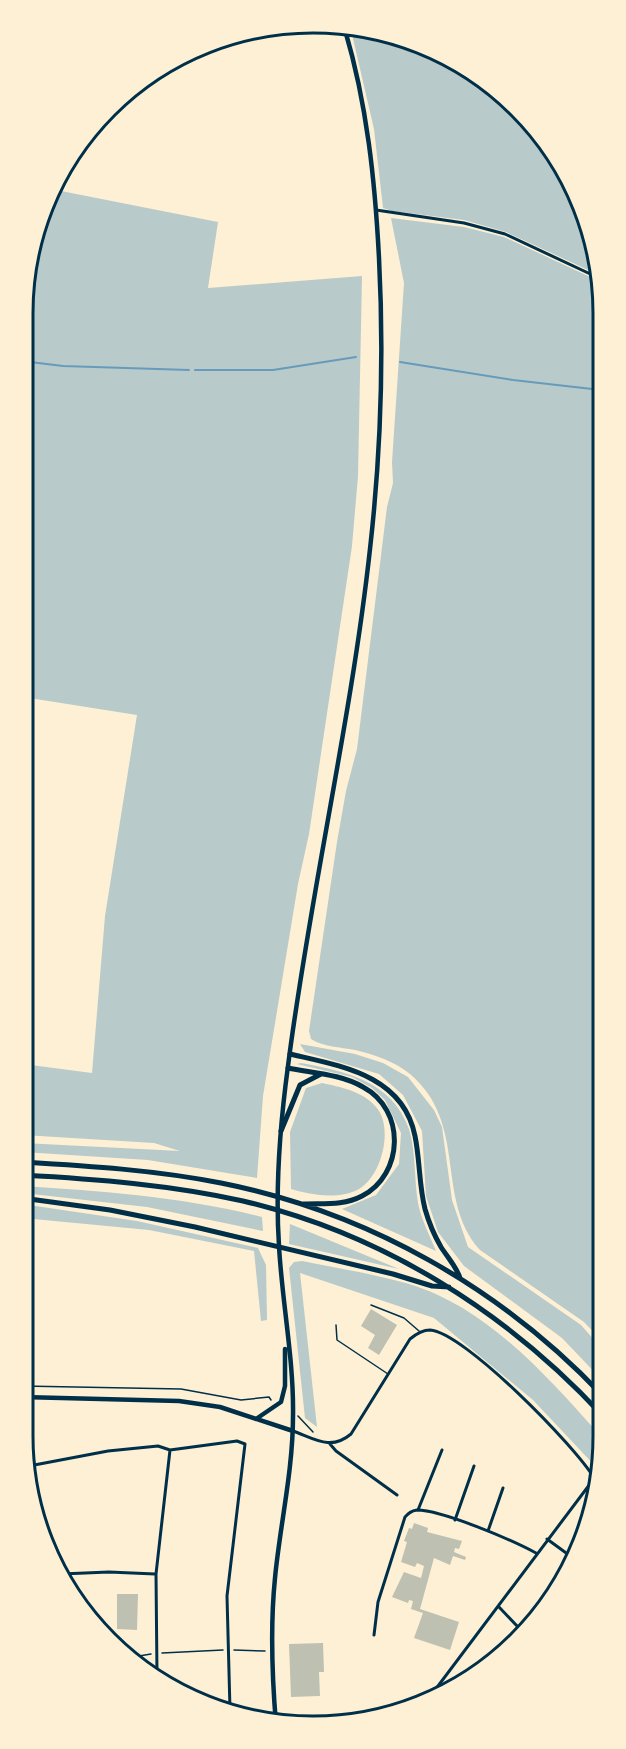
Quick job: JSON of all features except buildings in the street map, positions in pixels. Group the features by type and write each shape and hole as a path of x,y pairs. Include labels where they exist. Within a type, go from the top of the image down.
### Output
{"highway":[{"path":"290,1054 364,1074 383,1084 399,1100 410,1117 415,1136 425,1208 432,1231 457,1267 460,1278"},
{"path":"288,1068 321,1074 364,1087 387,1109 393,1122 393,1155 382,1178 363,1196 344,1203 300,1204"},
{"path":"281,1131 300,1085 321,1074"},
{"path":"33,1163 180,1176 242,1188 300,1204 380,1235 460,1278 551,1346 593,1386"},
{"path":"33,1176 163,1187 264,1207 363,1242 450,1287 524,1340 593,1406"},
{"path":"33,1200 154,1218 393,1274 432,1286 450,1287"}],"main road":[{"path":"275,1714 272,1651 275,1578 293,1431 292,1389 278,1233 281,1131 301,978 357,644 370,549 381,407 382,341 376,210 368,129 355,63 346,35"},
{"path":"256,1420 281,1402 285,1386 285,1328"},
{"path":"33,1397 178,1401 220,1407 293,1431"}],"street":[{"path":"376,210 464,223 505,234 591,274"},
{"path":"293,1431 330,1444 338,1443 351,1434 410,1339 420,1331 432,1330 450,1338 474,1355 566,1441 591,1473"},
{"path":"35,1465 108,1451 158,1446 170,1450 237,1442 245,1444 227,1596 230,1703"},
{"path":"330,1444 336,1451 397,1495"},
{"path":"156,1669 156,1574 170,1450"},
{"path":"418,1510 442,1450"},
{"path":"455,1520 474,1466"},
{"path":"442,1684 536,1553 589,1484"},
{"path":"488,1531 503,1488"},
{"path":"374,1635 378,1602 405,1517 410,1512 418,1510 455,1520 511,1539 536,1553"},
{"path":"547,1539 567,1554"},
{"path":"70,1574 109,1572 156,1574"},
{"path":"499,1607 518,1627"}],"lane":[{"path":"371,1305 404,1318 420,1331"},
{"path":"336,1325 337,1340 389,1374"}],"path":[{"path":"33,1386 181,1389 241,1400 269,1397"},
{"path":"140,1656 227,1650 272,1651"}],"shaded area":[{"path":"352,35 420,54 469,80 498,102 524,128 546,157 564,189 578,223 590,271 506,232 464,220 383,208 374,129"},
{"path":"61,191 218,222 208,288 362,276 358,476 352,546 309,834 298,884 263,1096 257,1178 148,1160 33,1153 33,1144 180,1151 154,1143 33,1136 33,1065 92,1073 105,916 137,715 33,699 33,313 35,276 48,223"},
{"path":"391,218 464,227 504,237 591,277 593,313 593,1331 584,1322 480,1250 466,1230 458,1208 446,1138 439,1115 428,1094 410,1074 377,1056 316,1042 311,1039 309,1031 337,842 346,791 357,749 387,507 393,483 392,462 404,283"},
{"path":"300,1044 355,1054 383,1063 408,1077 434,1110 442,1127 452,1200 468,1247 581,1325 593,1339 593,1371 562,1338 464,1266 438,1232 426,1196 422,1131 403,1095 379,1074 305,1052"},
{"path":"297,1064 334,1070 365,1081 379,1089 401,1113 411,1138 419,1209 436,1251 342,1209 376,1195 399,1164 401,1133 385,1100 372,1088 352,1077"},
{"path":"322,1083 351,1090 365,1097 376,1107 384,1126 383,1151 374,1174 359,1189 343,1194 316,1195 291,1189 290,1132 306,1088"},
{"path":"33,1187 113,1193 203,1204 262,1217 263,1231 147,1207 33,1194"},
{"path":"33,1206 137,1221 258,1248 266,1265 267,1320 261,1321 254,1251 149,1230 33,1219"},
{"path":"290,1224 399,1269 289,1244"},
{"path":"302,1261 409,1284 464,1309 489,1326 535,1366 593,1428 592,1462 533,1400 434,1318 300,1273 317,1427 305,1418 289,1268 294,1262"}],"waterway":[{"path":"195,370 273,370 356,357"},
{"path":"33,362 63,366 189,370"},
{"path":"400,362 513,380 593,389"}]}
